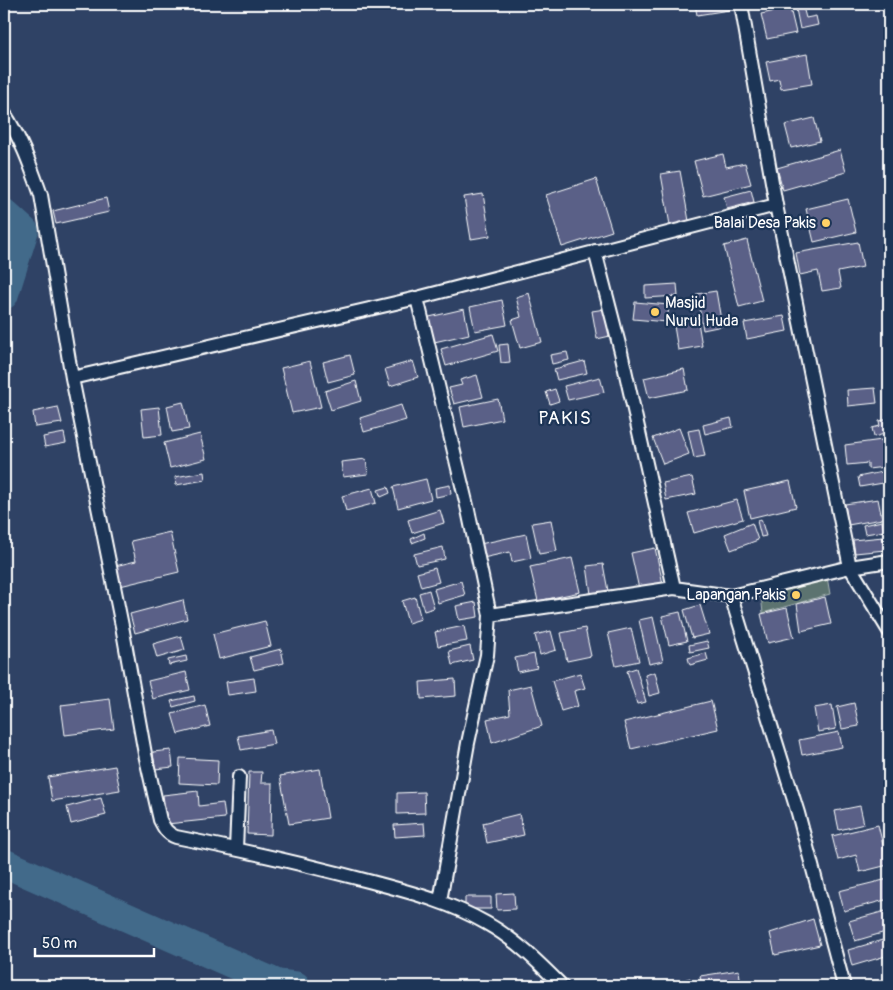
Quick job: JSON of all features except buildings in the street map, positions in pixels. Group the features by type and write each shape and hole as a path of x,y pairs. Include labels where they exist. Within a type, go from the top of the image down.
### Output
{"street":[{"path":"741,4 776,205 850,567 889,631"},
{"path":"4,113 14,128 41,195 72,378 122,626 144,754 160,820 168,832 176,837 236,849 353,877 440,901 487,924 530,954 562,986"},
{"path":"72,378 417,298 776,205"},
{"path":"595,251 621,352 674,588"},
{"path":"417,298 468,510 490,615 487,655 466,752 440,901"},
{"path":"490,615 674,588 730,596 850,567 889,561"},
{"path":"730,596 798,813 844,986"},
{"path":"236,849 239,777"}],"green space":[{"name":"Lapangan Pakis","path":"827,577 830,594 763,613 761,595"}],"waterway":[{"path":"4,213 24,231 4,295"},
{"path":"4,863 278,984 296,986"}],"place":[{"name":"Balai Desa Pakis","path":"826,223"},
{"name":"Masjid Nurul Huda","path":"655,312"},
{"name":"Lapangan Pakis","path":"796,595"}],"district":[{"name":"PAKIS","path":"565,418"}]}
